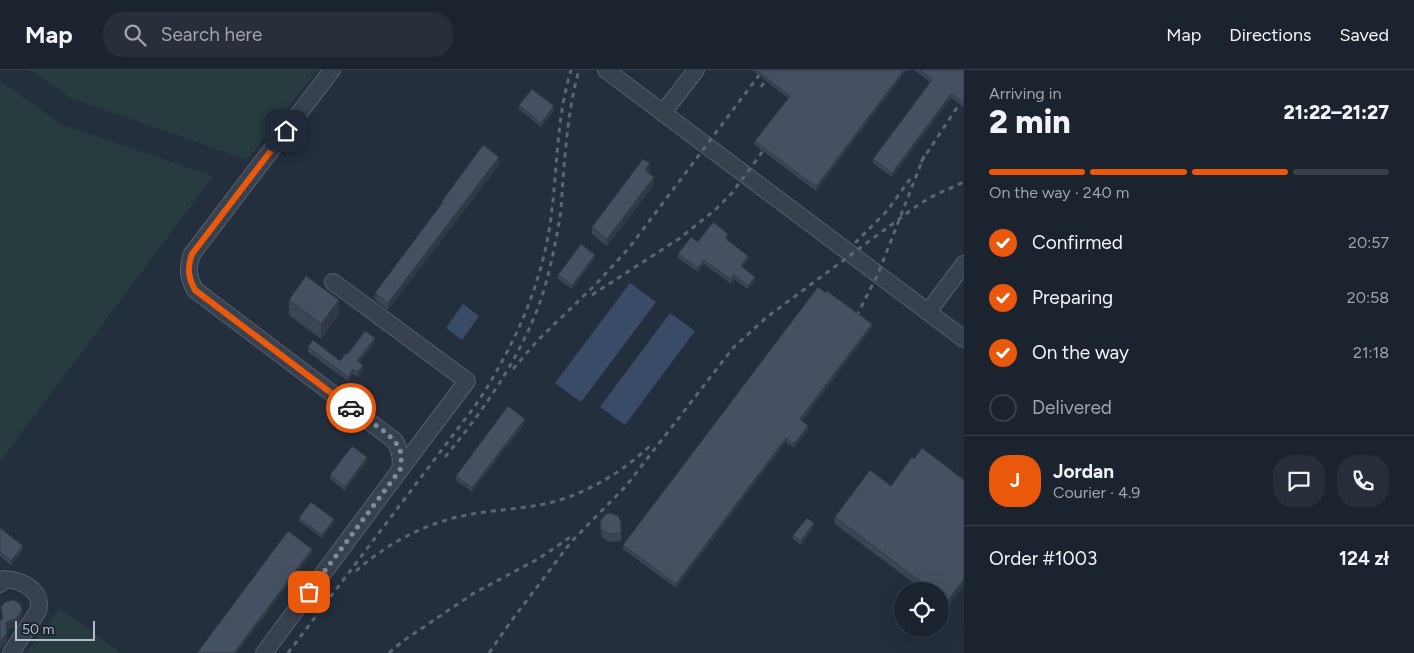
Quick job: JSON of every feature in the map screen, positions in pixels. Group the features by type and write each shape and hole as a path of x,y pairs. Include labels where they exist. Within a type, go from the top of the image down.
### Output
{"lane":[{"path":"332,70 192,254 188,267 189,280 195,290 395,441 400,450 402,460 400,470"},
{"path":"606,70 964,339"},
{"path":"663,113 696,70"},
{"path":"928,312 964,264"},
{"path":"264,653 467,381 332,282"},
{"path":"1,579 25,584 37,594 40,604 38,611 11,653"}],"green space":[{"path":"30,70 317,70 247,160 71,98"},
{"path":"0,80 61,124 213,176 0,462"},
{"path":"60,608 121,653 26,653"}],"water":[{"path":"630,283 656,302 581,402 555,383"},
{"path":"463,304 479,316 462,340 446,328"},
{"path":"670,313 695,331 625,425 600,407"}],"building":[{"path":"756,70 904,70 816,187 755,141 790,96"},
{"path":"920,70 964,70 964,103 951,94 892,173 873,159 932,80"},
{"path":"532,89 554,106 541,123 519,105"},
{"path":"483,145 499,157 388,303 375,293"},
{"path":"643,159 650,163 645,170 654,177 607,239 592,227"},
{"path":"713,222 728,234 725,238 748,256 741,266 755,277 748,286 734,275 731,280 704,260 698,268 678,254 691,237 698,242"},
{"path":"581,244 595,255 572,285 558,275"},
{"path":"306,276 339,300 321,324 289,300"},
{"path":"818,287 826,293 827,291 872,324 800,419 808,426 794,444 786,438 676,584 623,545"},
{"path":"365,331 375,338 357,361 363,365 358,372 353,369 348,377 308,347 313,340 340,361 346,353 348,354"},
{"path":"508,406 525,419 472,488 456,476"},
{"path":"352,446 367,457 345,487 330,475"},
{"path":"922,448 964,480 964,579 949,599 949,582 921,582 835,517 870,470 891,486 912,457 914,459"},
{"path":"311,502 334,519 322,535 299,518"},
{"path":"610,513 618,516 621,522 621,533 609,534 602,530 600,521 606,514"},
{"path":"807,518 814,523 801,541 793,535"},
{"path":"0,528 23,546 11,561 0,552"},
{"path":"288,531 312,549 234,653 197,653"},
{"path":"14,600 20,604 22,610 16,619 6,622 7,632 3,639 0,640 0,620 3,619 1,607 5,602"}],"railway":[{"path":"288,653 475,406 508,351 526,312 545,251 552,206 561,115 571,70"},
{"path":"445,457 473,422 510,366 539,305 549,272 560,217 568,124 579,70"},
{"path":"513,369 538,340 595,285 629,248 763,70"},
{"path":"761,87 773,70"},
{"path":"921,162 964,97"},
{"path":"592,295 680,238 715,210 732,193 771,140"},
{"path":"852,325 878,274 924,156"},
{"path":"855,243 887,211 910,179"},
{"path":"489,653 571,542 626,486 733,348 767,317 918,205 964,182"},
{"path":"356,571 383,550 428,526 461,516 540,505 586,490 610,477 653,443"},
{"path":"389,653 403,641 474,593 538,559 572,536"}],"way so far":[{"path":"309,592 400,470 402,460 400,450 395,441 351,408"}],"route":[{"path":"286,131 192,254 188,267 189,280 195,290 351,408"}]}
